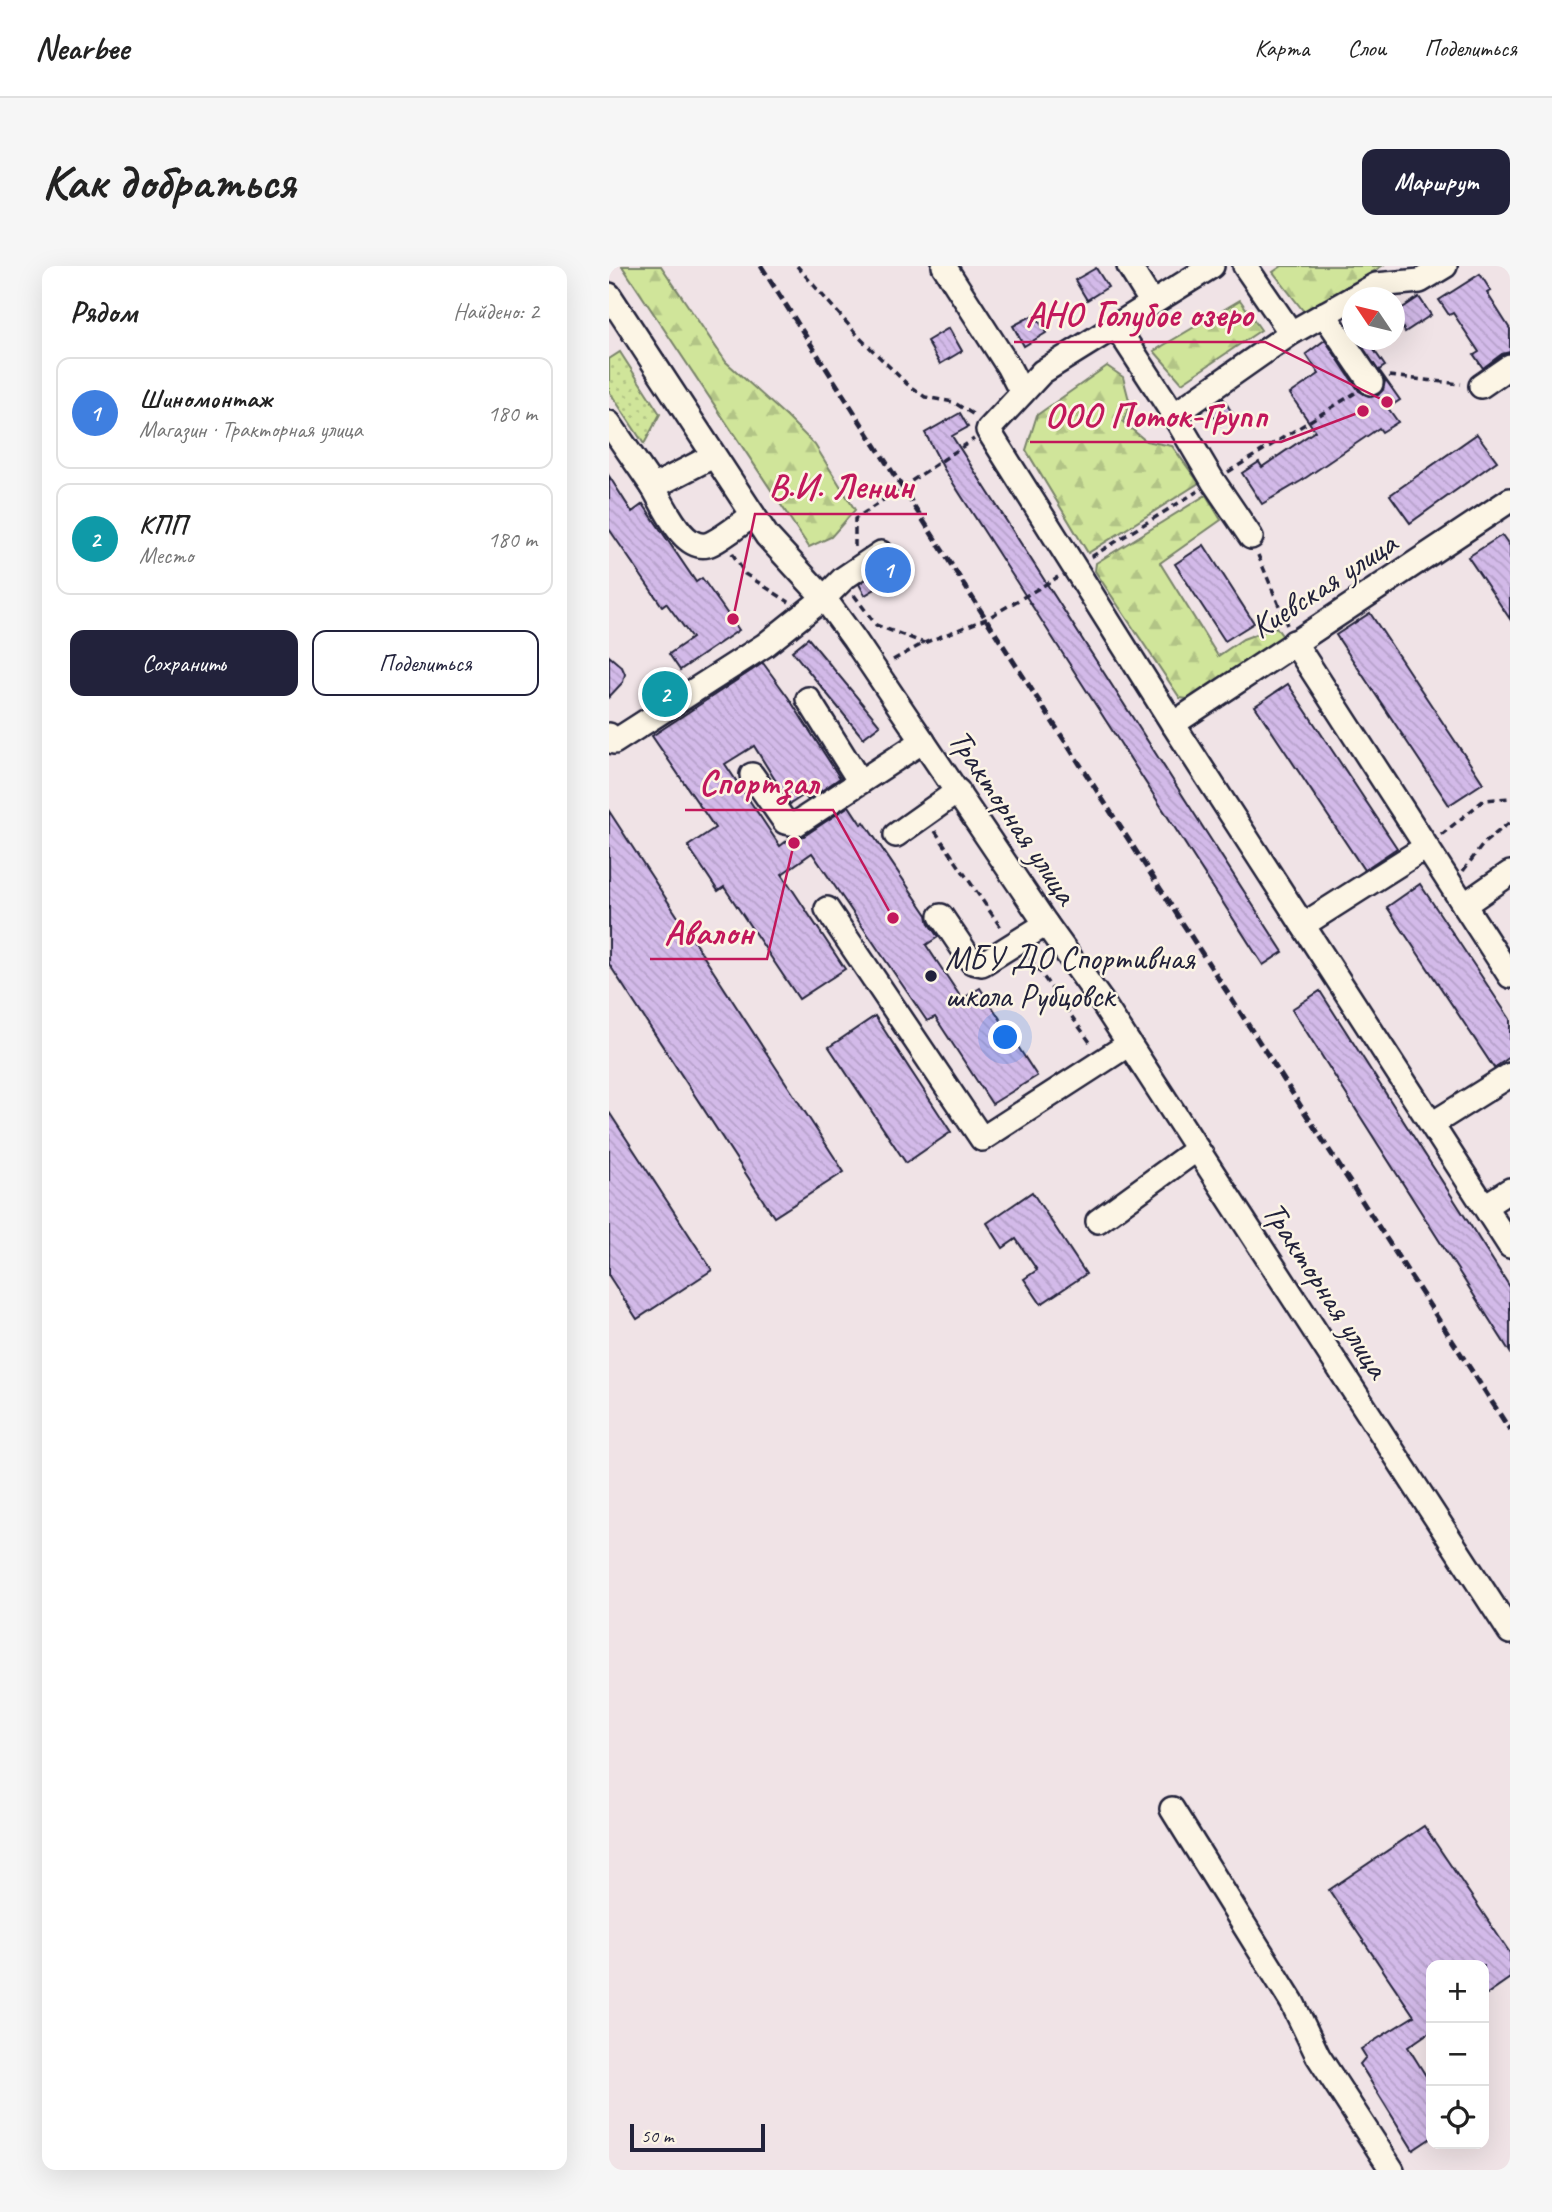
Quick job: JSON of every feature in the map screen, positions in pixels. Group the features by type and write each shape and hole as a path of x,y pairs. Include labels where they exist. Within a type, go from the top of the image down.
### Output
{"street":[{"path":"944,266 1008,366 1022,393"},
{"path":"1129,266 1152,303"},
{"path":"1212,266 1042,372 988,430 1173,724 1510,1246"},
{"path":"1244,266 1291,333"},
{"path":"1372,287 1420,281 1445,266"},
{"name":"Тракторная улица","path":"609,295 767,536 815,605 873,668 1129,1044 1510,1632"},
{"path":"1174,415 1291,333 1342,304"},
{"path":"1324,314 1371,383"},
{"path":"1116,326 1251,537"},
{"path":"1481,386 1510,366"},
{"path":"609,423 653,487 684,539 696,545 709,545 753,515"},
{"path":"653,487 713,456"},
{"name":"Киевская улица","path":"1173,724 1510,500"},
{"path":"611,741 755,651 815,605 849,574 881,553"},
{"path":"1294,642 1510,976"},
{"path":"808,699 860,782"},
{"path":"753,775 785,822 796,824 923,741"},
{"path":"896,835 958,791"},
{"path":"1303,925 1426,848"},
{"path":"1458,896 1510,873"},
{"path":"827,909 982,1139 1129,1044"},
{"path":"941,916 972,962 982,964 1047,924"},
{"path":"1432,1125 1510,1075"},
{"path":"1098,1221 1197,1149"},
{"path":"1485,1206 1510,1190"},
{"path":"1172,1809 1292,2002 1318,2056 1392,2170"}],"path":[{"path":"797,266 860,338 907,384 925,397 953,402 974,414 988,430 855,519 849,574 876,625 924,643"},
{"path":"873,668 924,643 986,619 1075,568 1384,375 1481,386"},
{"path":"722,537 745,574 815,605"},
{"path":"1251,537 1294,642"},
{"path":"1426,848 1484,800 1510,799"},
{"path":"923,815 1103,1061"},
{"path":"1458,896 1484,843 1510,822"}],"green space":[{"path":"622,266 661,266 726,362 815,445 855,510 831,537 809,547"},
{"path":"1282,266 1382,266 1348,287 1342,287 1342,290 1305,313 1273,272"},
{"path":"1240,300 1261,330 1182,383 1154,351"},
{"path":"620,352 660,414 644,444 609,391 609,359"},
{"path":"1107,366 1123,377 1130,404 1123,422 1146,441 1172,446 1199,483 1088,553 1026,450 1037,415"},
{"path":"1206,495 1221,520 1160,563 1218,656 1243,639 1276,627 1286,641 1196,700 1180,698 1095,571 1096,563"}],"building":[{"path":"1096,268 1108,287 1087,300 1075,280"},
{"path":"1480,274 1491,291 1487,293 1510,329 1510,352 1502,354 1483,368 1474,355 1479,352 1453,313 1449,315 1439,300"},
{"path":"1419,297 1431,315 1405,332 1405,306"},
{"path":"1035,314 1046,333 1024,346 1013,326"},
{"path":"949,328 962,351 940,364 927,341"},
{"path":"1325,340 1359,391 1371,397 1383,390 1385,381 1365,350 1374,350 1385,366 1379,370 1400,400 1388,408 1398,422 1382,432 1379,428 1262,504 1242,473 1259,462 1262,467 1315,431 1290,394 1319,374 1306,354"},
{"path":"1223,398 1234,416 1220,425 1208,408"},
{"path":"960,413 968,427 952,436 1283,952 1263,965 944,469 925,433"},
{"path":"1477,434 1497,461 1410,523 1390,495"},
{"path":"609,476 632,512 643,504 696,582 702,578 739,630 680,670 669,654 692,638 666,603 662,606 609,529"},
{"path":"1502,535 1510,546 1510,619 1468,557"},
{"path":"1204,545 1254,623 1225,641 1175,564"},
{"path":"891,562 899,575 865,595 859,584"},
{"path":"1370,613 1483,783 1449,805 1336,635"},
{"path":"808,638 880,725 863,738 792,651"},
{"path":"609,656 622,667 625,674 623,682 609,697"},
{"path":"763,663 840,778 808,800 804,795 790,804 754,746 725,764 780,846 792,837 804,836 849,806 861,824 864,822 927,915 929,924 938,937 926,945 962,999 980,988 1037,1076 992,1104 935,1017 927,1021 812,853 782,874 845,969 799,999 724,887 718,891 688,846 715,828 652,736"},
{"path":"1288,684 1397,848 1364,870 1255,706"},
{"path":"609,811 844,1172 774,1217 609,964"},
{"path":"1420,884 1510,1019 1510,1057 1494,1068 1387,907"},
{"path":"1320,991 1510,1287 1510,1352 1292,1009"},
{"path":"875,1016 951,1132 906,1163 829,1047"},
{"path":"609,1112 712,1270 637,1319 609,1276"},
{"path":"1032,1192 1086,1274 1041,1304 1024,1279 1037,1270 1016,1239 1003,1248 987,1223"},
{"path":"1424,1826 1510,1953 1510,1978 1489,1993 1489,1960 1426,1960 1426,2034 1408,2047 1426,2076 1426,2141 1413,2150 1360,2064 1366,2057 1361,2049 1414,2016 1329,1890"}],"railway":[{"path":"761,266 1510,1430"}],"place":[{"name":"АНО Голубое озеро","path":"1387,402"},
{"name":"ООО Поток-Групп","path":"1363,411"},
{"name":"Шиномонтаж","path":"888,570"},
{"name":"В.И. Ленин","path":"733,619"},
{"name":"КПП","path":"665,694"},
{"name":"Авалон","path":"794,843"},
{"name":"Спортзал","path":"893,918"},
{"name":"МБУ ДО Спортивная школа Рубцовск","path":"931,976"}]}
